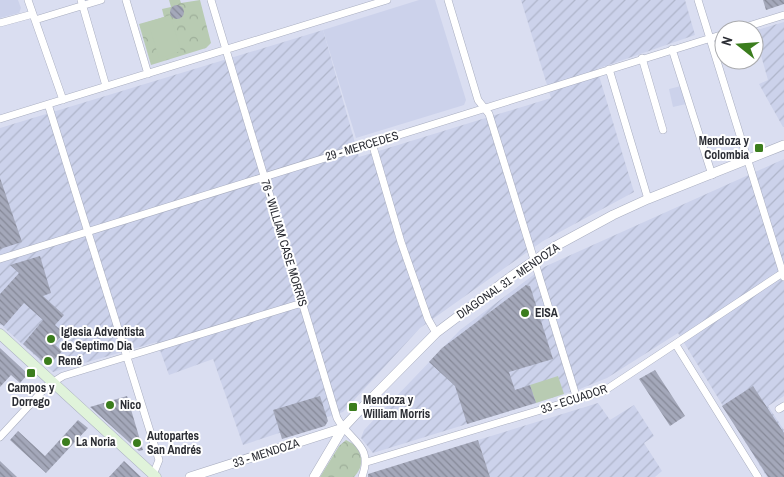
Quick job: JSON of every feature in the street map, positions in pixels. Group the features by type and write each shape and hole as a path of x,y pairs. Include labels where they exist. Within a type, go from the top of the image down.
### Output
{"main road":[{"path":"0,334 155,476"}],"street":[{"path":"28,0 63,100"},
{"path":"0,23 34,17 81,3 101,0"},
{"path":"126,0 148,74"},
{"name":"76 - WILLIAM CASE MORRIS","path":"211,0 337,418 343,428 362,447 367,462"},
{"path":"0,119 388,0"},
{"path":"448,0 478,100 489,114 577,399"},
{"path":"698,0 783,274"},
{"path":"81,3 106,86"},
{"path":"764,21 784,15"},
{"name":"29 - MERCEDES","path":"0,259 714,37"},
{"path":"672,49 712,175"},
{"path":"642,58 664,130"},
{"path":"608,69 648,199"},
{"path":"48,104 159,460 155,476"},
{"path":"372,143 407,259 428,319 436,333"},
{"name":"DIAGONAL 31 - MENDOZA","path":"314,477 343,428 436,333 535,260 583,231 648,199 784,145"},
{"name":"33 - ECUADOR","path":"367,462 612,387 783,274"},
{"path":"0,437 53,382 63,376 302,303"},
{"path":"676,345 758,477"},
{"name":"33 - MENDOZA","path":"190,477 343,428"},
{"path":"362,477 367,462"}],"shaded area":[{"path":"0,0 18,0 21,8 19,13 0,18"},
{"path":"419,0 435,0 466,100 464,105 356,138 323,30"},
{"path":"521,0 685,0 695,35 597,69 634,192 543,241 420,328 343,412 243,445 213,359 169,375 157,342 53,372 0,324 0,128 323,30 359,157 551,98"},
{"path":"784,22 784,127 759,84 768,80 764,66 764,28"},
{"path":"681,86 686,104 673,107 669,89"},
{"path":"784,159 784,396 768,406 784,430 784,477 767,477 678,333 607,378 580,389 373,453 361,438 364,430 460,330 544,267"},
{"path":"598,403 610,420 634,405 654,436 644,443 662,471 655,477 490,477 478,440"}],"green space":[{"path":"169,0 180,0 181,3 200,0 211,43 206,48 151,65 139,24 164,17 162,9 171,7"},
{"path":"170,15 181,51 159,58 148,22"},
{"path":"558,376 564,394 536,403 530,385"},
{"path":"346,440 357,446 359,451 361,463 357,473 354,477 320,477 339,446"}],"building":[{"path":"763,0 784,0 784,4 766,10"},
{"path":"174,5 180,5 184,12 180,19 174,19 170,15 170,9"},
{"path":"0,178 22,242 0,249"},
{"path":"40,256 51,293 43,296 64,315 55,325 64,333 54,344 62,351 48,366 23,344 43,320 24,303 4,326 0,323 0,294 19,273 10,265"},
{"path":"526,285 530,286 553,359 509,372 515,390 530,385 536,403 467,424 455,386 429,362 442,348"},
{"path":"0,348 28,374 20,383 11,375 0,387"},
{"path":"655,370 685,416 670,426 639,379"},
{"path":"753,386 784,433 784,477 768,477 722,406"},
{"path":"127,396 143,450 139,451 90,407"},
{"path":"320,396 328,421 325,426 282,439 273,410"},
{"path":"78,420 88,428 46,473 10,440 18,431 45,456"},
{"path":"478,440 490,477 368,477 368,474"},
{"path":"0,461 17,477 0,477"},
{"path":"124,461 141,477 109,477"}],"place":[{"name":"Mendoza y Colombia","path":"759,148"},
{"name":"EISA","path":"525,313"},
{"name":"Iglesia Adventista de Septimo Dia","path":"51,339"},
{"name":"René","path":"48,361"},
{"name":"Campos y Dorrego","path":"31,373"},
{"name":"Nico","path":"110,405"},
{"name":"Mendoza y William Morris","path":"353,407"},
{"name":"La Noria","path":"66,442"},
{"name":"Autopartes San Andrés","path":"137,443"}]}
